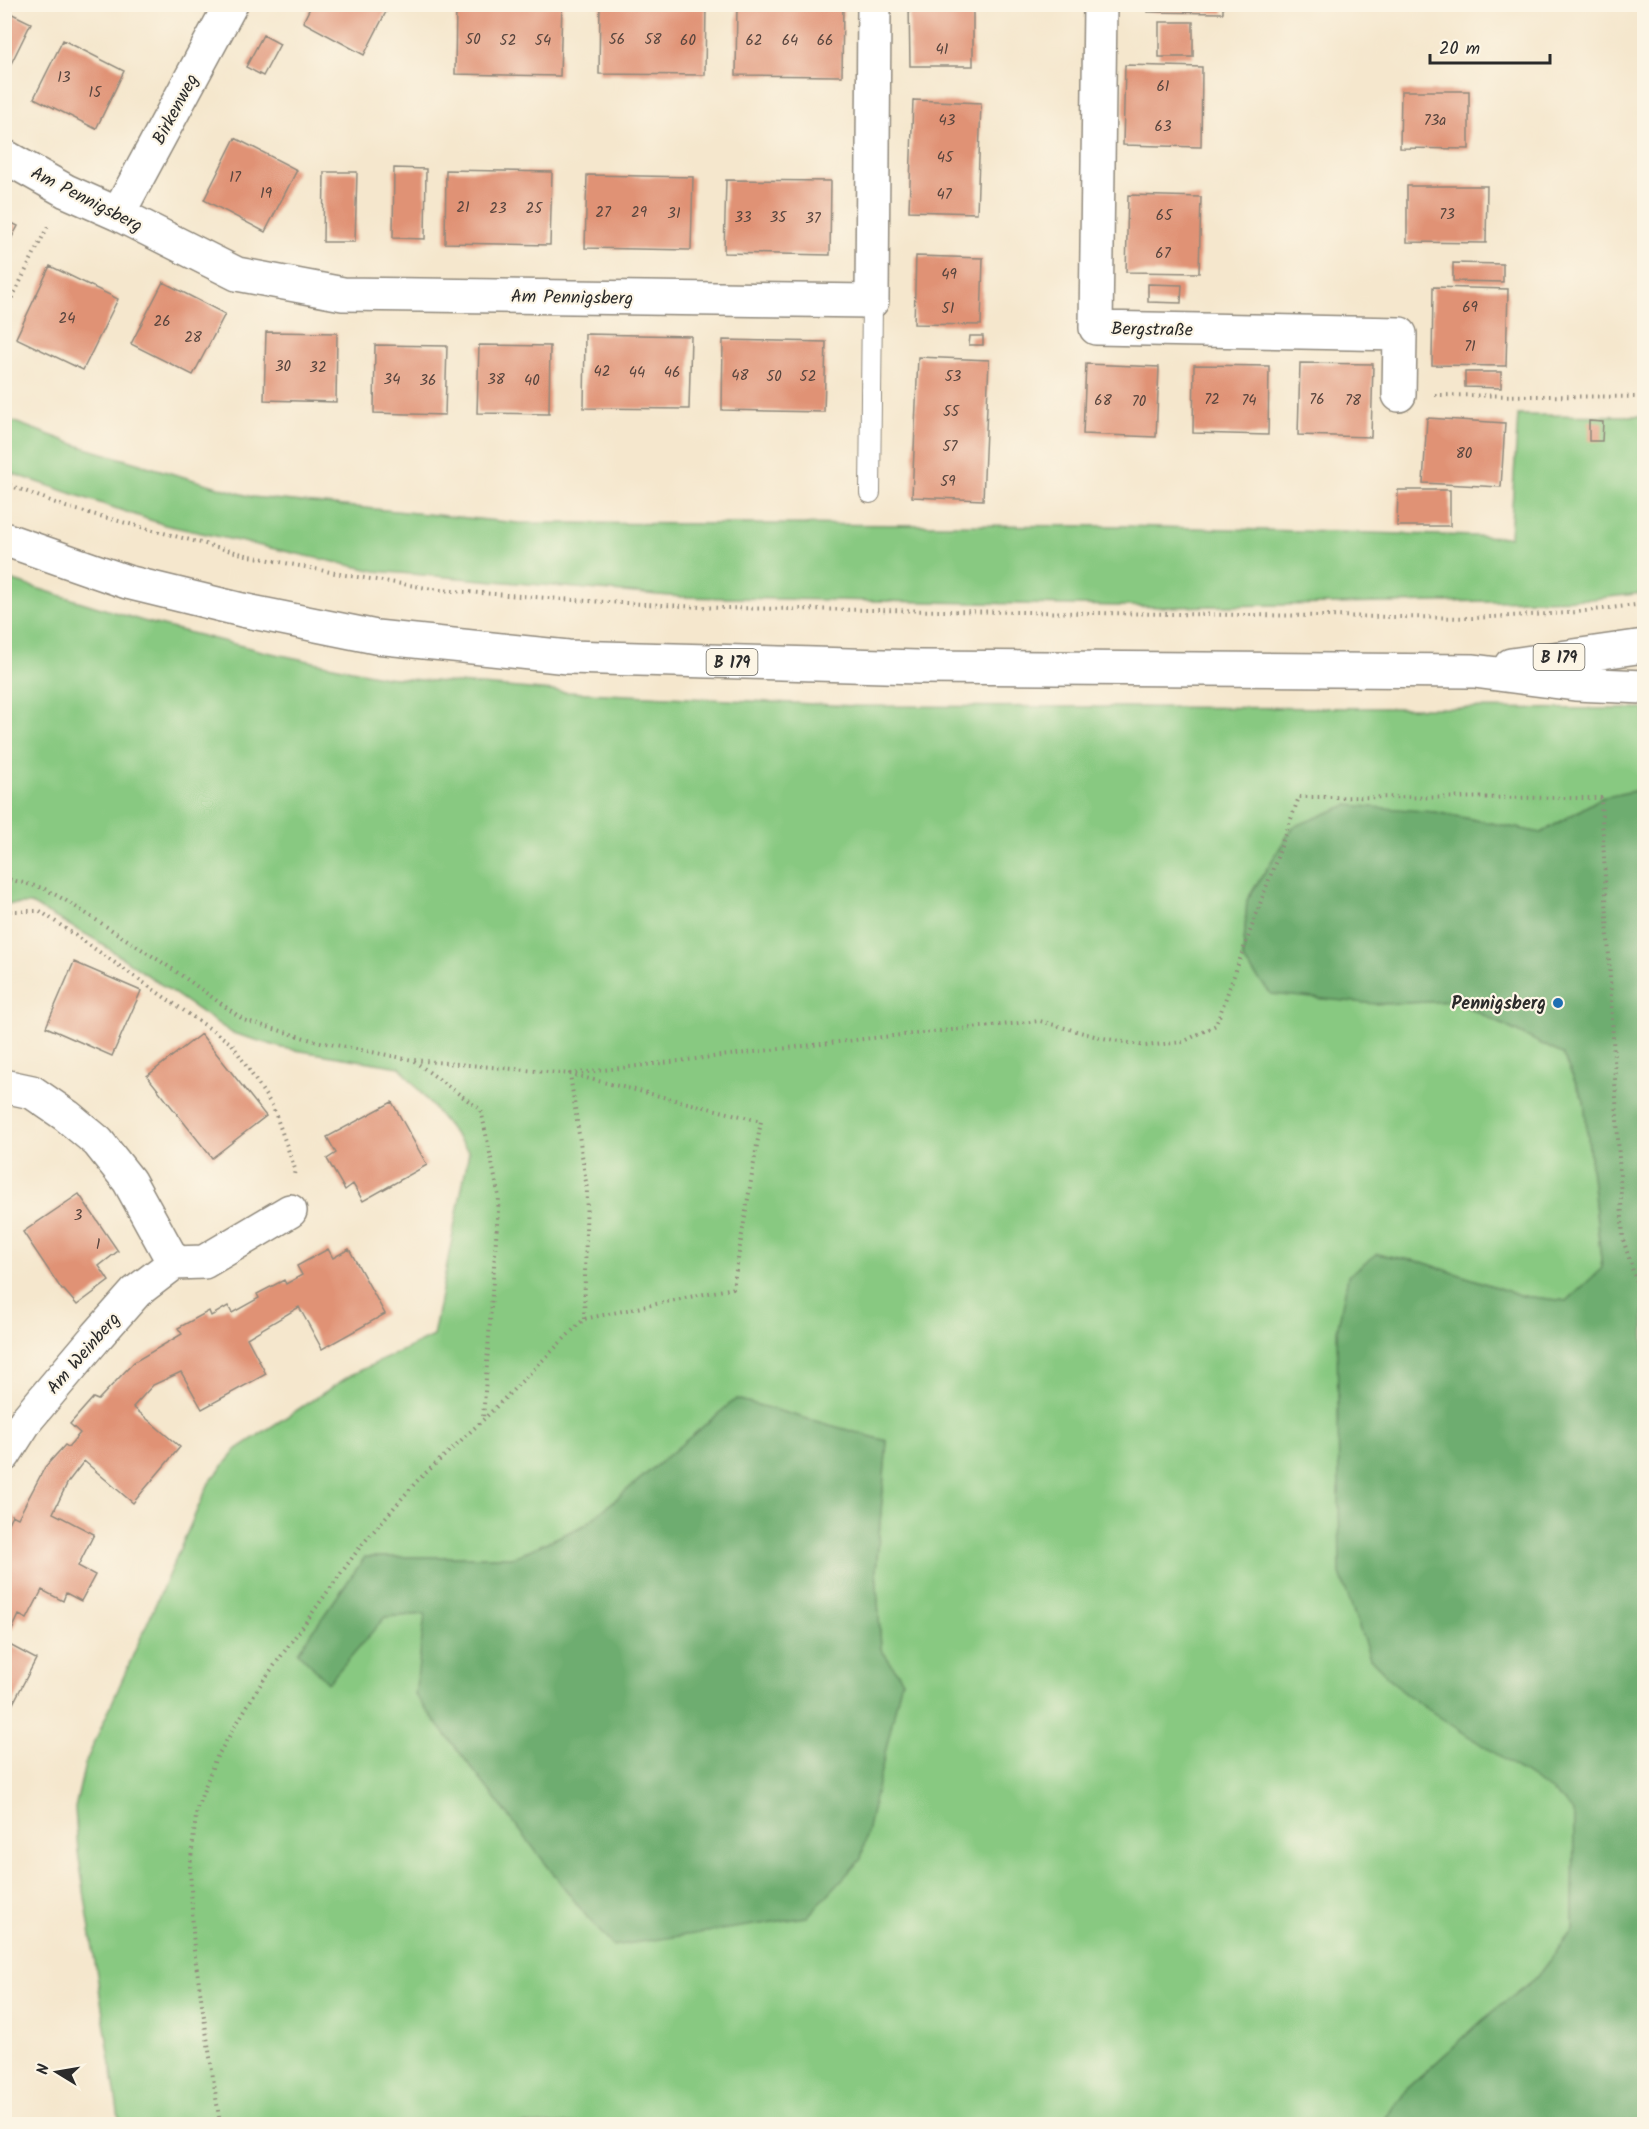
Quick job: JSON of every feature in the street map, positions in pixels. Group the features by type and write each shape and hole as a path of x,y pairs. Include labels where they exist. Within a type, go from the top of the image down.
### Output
{"street":[{"name":"Birkenweg","path":"118,214 231,4"},
{"path":"872,301 874,4"},
{"name":"Bergstraße","path":"1100,4 1096,328 1400,334 1399,395"},
{"name":"Am Pennigsberg","path":"4,156 66,191 118,214 237,274 343,294 872,301"},
{"name":"B 179","path":"4,539 127,582 242,610 376,637 568,657 918,667 1473,671 1575,684 1644,687"},
{"name":"B 179","path":"1473,671 1644,646"},
{"path":"4,1086 32,1092 67,1116 98,1142 129,1181 174,1263 204,1262 290,1211"},
{"name":"Am Weinberg","path":"4,1455 27,1419 97,1336 136,1292 174,1263"}],"lane":[{"path":"870,494 872,301"}],"path":[{"path":"4,314 66,191"},
{"path":"1399,395 1644,397"},
{"path":"4,483 66,507 249,556 345,575 440,590 588,602 720,608 1472,618 1569,613 1644,604"},
{"path":"570,1074 863,1039 1040,1022 1144,1046 1183,1042 1216,1025 1299,797 1601,798 1623,1239 1644,1306"},
{"path":"4,878 43,888 65,900 171,968 244,1020 315,1041 413,1060 570,1074 761,1120 733,1288 584,1319 483,1420 417,1481 360,1547 258,1688 215,1760 197,1808 190,1867 194,1950 220,2124"},
{"path":"4,910 40,911 232,1044 273,1107 287,1144 295,1169 290,1211"},
{"path":"413,1060 481,1110 499,1197 483,1420"},
{"path":"570,1074 587,1189 584,1319"}],"green space":[{"path":"1518,415 1644,416 1644,593 1591,599 1167,607 682,597 376,571 165,525 5,471 4,418 82,447 252,497 518,523 1124,526 1510,537"},
{"path":"4,578 143,621 262,651 385,677 566,692 855,706 1644,709 1644,789 1601,798 1541,833 1435,812 1293,827 1247,900 1243,960 1376,1004 1455,1001 1562,1054 1584,1101 1602,1269 1567,1301 1522,1296 1422,1262 1377,1254 1557,1795 1574,1812 1573,1930 1535,1979 1484,2019 1406,2090 1381,2124 120,2124 78,1852 75,1808 85,1764 209,1483 237,1449 351,1375 433,1336 469,1152 400,1067 283,1048 232,1033 96,940 31,904 5,904","holes":["736,1399 887,1441 876,1570 881,1649 902,1680 425,1614 385,1617 365,1557 514,1557 585,1525"]},
{"path":"1644,789 1644,2124 1381,2124 1406,2090 1484,2019 1535,1979 1573,1930 1574,1812 1557,1795 1405,1694 1370,1658 1340,1574 1337,1331 1348,1276 1377,1254 1422,1262 1522,1296 1567,1301 1602,1268 1584,1101 1562,1054 1455,1001 1376,1004 1271,994 1243,960 1247,900 1293,827 1347,805 1435,812 1541,833 1601,798"},
{"path":"736,1399 887,1441 876,1570 881,1649 902,1679 861,1859 807,1917 613,1946 587,1917 415,1695 425,1614 385,1617 328,1683 298,1652 365,1557 514,1557 585,1525"}],"building":[{"path":"312,4 390,4 364,55 303,22"},
{"path":"456,4 562,4 560,76 455,74"},
{"path":"600,4 706,4 705,75 599,74"},
{"path":"737,4 843,4 842,76 736,75"},
{"path":"909,4 973,4 973,66 910,66"},
{"path":"1148,4 1223,4 1223,13 1148,12"},
{"path":"4,10 31,23 4,78"},
{"path":"1159,22 1193,22 1193,57 1159,57"},
{"path":"263,35 280,44 263,76 246,67"},
{"path":"63,40 124,71 96,129 34,98"},
{"path":"1125,65 1202,67 1201,147 1123,145"},
{"path":"1401,91 1469,91 1469,149 1400,148"},
{"path":"913,100 981,103 977,213 909,211"},
{"path":"235,138 297,170 265,232 204,200"},
{"path":"394,168 426,169 425,239 393,238"},
{"path":"446,170 552,172 550,245 445,243"},
{"path":"324,172 357,172 355,242 323,242"},
{"path":"587,175 693,177 691,250 585,248"},
{"path":"726,180 831,181 830,255 724,253"},
{"path":"1407,186 1487,186 1486,243 1407,242"},
{"path":"1128,195 1201,197 1199,273 1126,272"},
{"path":"4,219 18,226 4,252"},
{"path":"916,256 983,258 981,325 914,324"},
{"path":"1453,263 1503,264 1503,282 1453,281"},
{"path":"50,266 118,299 83,370 16,338"},
{"path":"163,282 225,314 193,375 131,344"},
{"path":"1148,284 1182,285 1181,303 1148,302"},
{"path":"1433,287 1508,289 1506,366 1432,365"},
{"path":"266,332 337,333 336,402 264,400"},
{"path":"585,334 691,336 689,409 584,408"},
{"path":"970,336 983,336 983,345 969,345"},
{"path":"723,340 826,342 824,412 722,410"},
{"path":"375,345 447,346 445,415 374,413"},
{"path":"479,345 550,346 549,414 477,413"},
{"path":"918,357 989,360 983,500 912,497"},
{"path":"1300,363 1373,364 1371,437 1298,435"},
{"path":"1086,364 1159,367 1156,437 1083,434"},
{"path":"1194,365 1269,366 1268,435 1193,433"},
{"path":"1465,372 1501,372 1501,388 1465,387"},
{"path":"1427,418 1505,423 1501,487 1423,483"},
{"path":"1589,421 1603,422 1602,441 1589,441"},
{"path":"1398,490 1450,490 1450,526 1397,526"},
{"path":"74,962 141,991 112,1056 46,1027"},
{"path":"201,1034 266,1116 212,1158 147,1076"},
{"path":"392,1102 427,1165 363,1201 353,1184 345,1190 327,1159 336,1153 327,1137"},
{"path":"79,1194 118,1251 99,1266 109,1281 77,1305 62,1290 23,1232"},
{"path":"328,1249 333,1258 349,1249 385,1314 322,1349 299,1307 247,1338 266,1374 202,1409 181,1372 153,1385 133,1407 180,1447 133,1503 84,1461 68,1482 53,1513 94,1534 78,1566 95,1575 81,1601 66,1593 63,1601 42,1590 27,1619 19,1615 12,1630 7,1627 4,1633 4,1531 12,1515 18,1518 45,1467 65,1445 68,1447 80,1433 70,1424 93,1398 98,1400 134,1362 182,1334 178,1328 209,1311 211,1316 228,1306 232,1313 259,1298 257,1294 284,1280 286,1284 302,1275 297,1266"},
{"path":"4,1642 36,1659 4,1721"}],"place":[{"name":"Pennigsberg","path":"1558,1003"}]}
